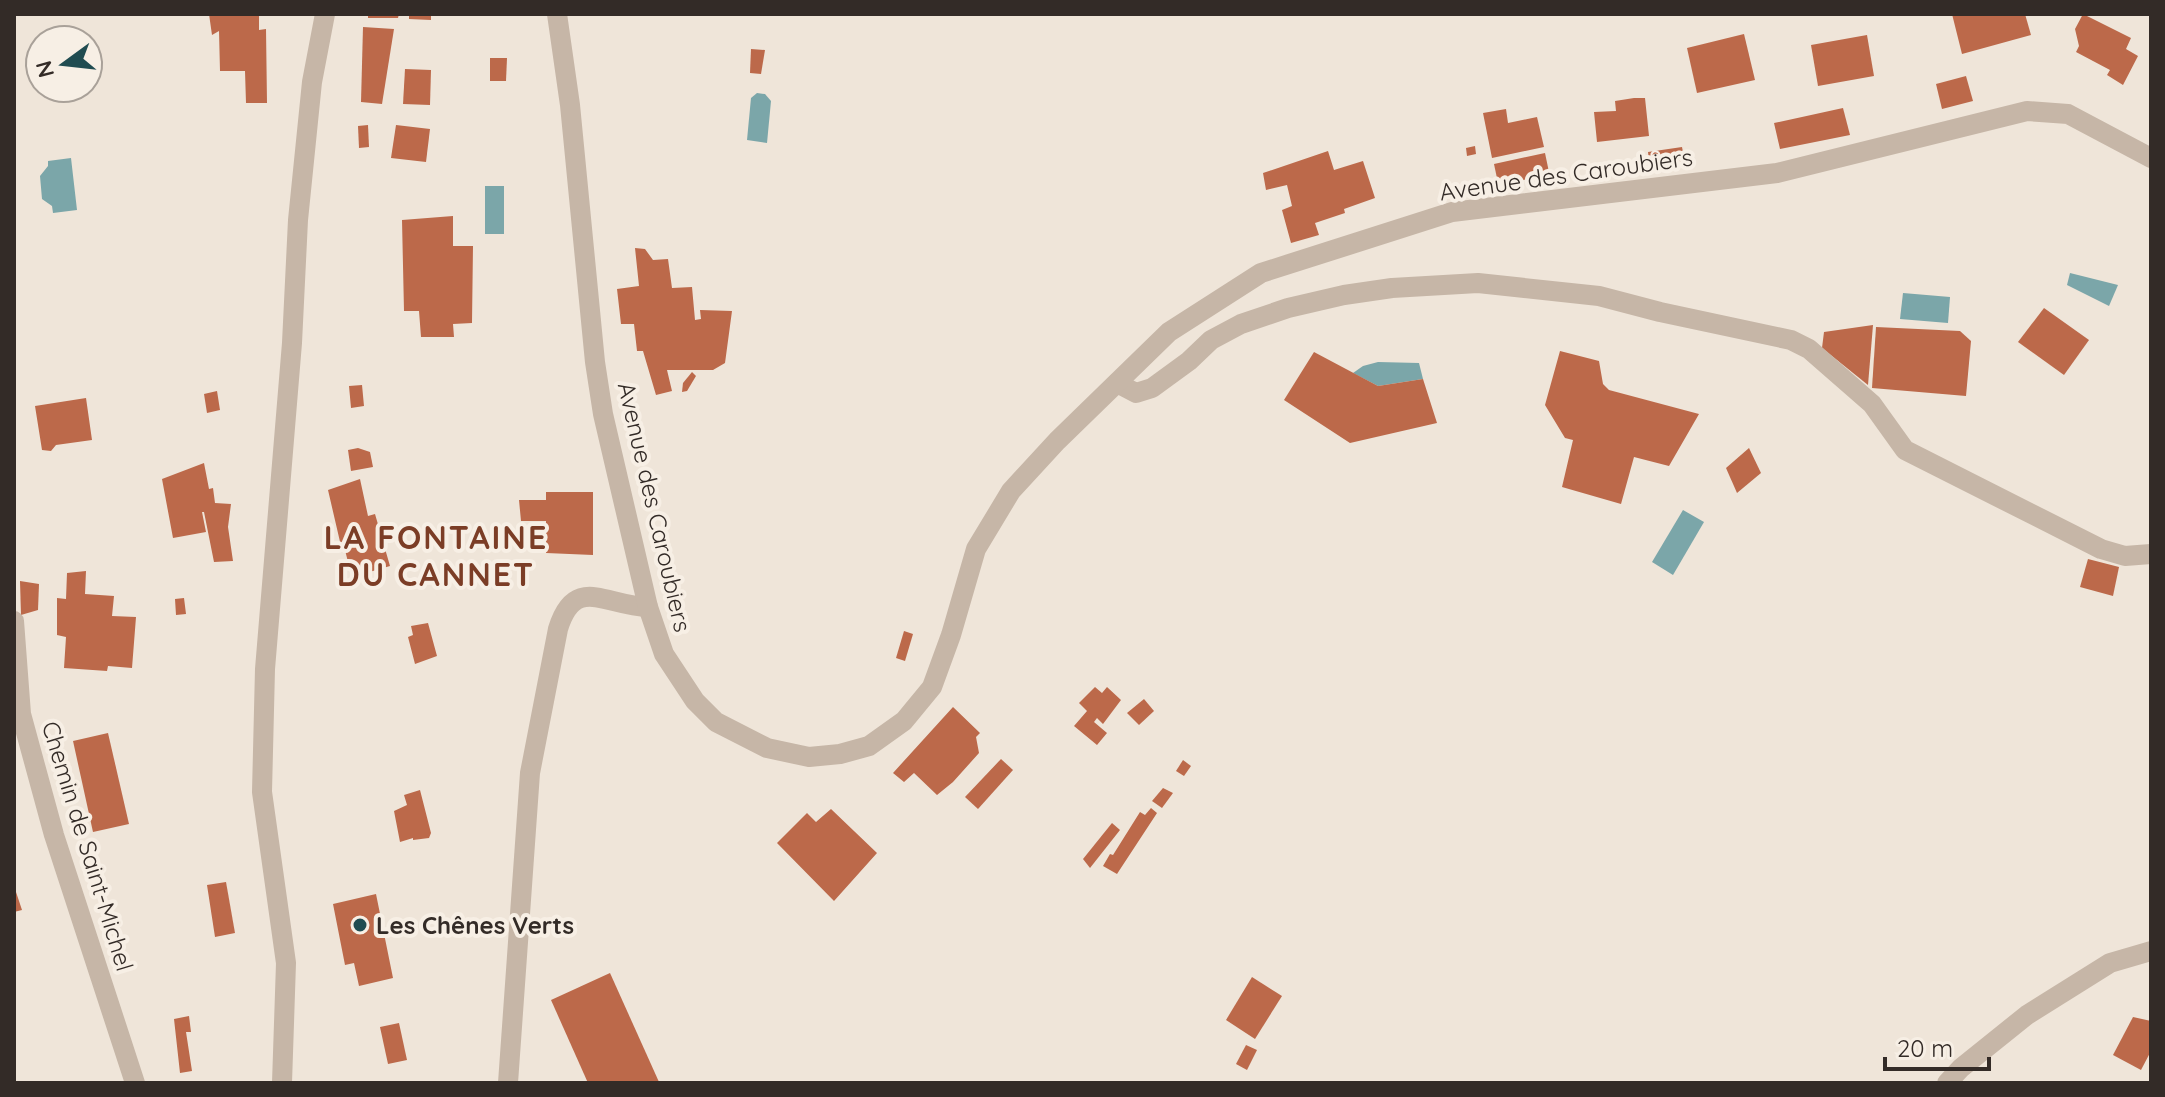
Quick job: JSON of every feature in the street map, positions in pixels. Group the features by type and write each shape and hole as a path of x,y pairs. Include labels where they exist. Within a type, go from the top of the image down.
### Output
{"street":[{"path":"282,1083 286,963 262,792 265,669 292,343 298,220 312,82 325,14"},
{"name":"Avenue des Caroubiers","path":"557,14 570,105 597,375 603,414 648,607 664,654 695,701 716,722 767,748 809,757 840,754 869,746 904,721 932,687 976,549 1011,491 1057,441 1169,332 1261,273 1452,212 1777,173 2027,111 2068,114 2151,158"},
{"path":"1117,383 1136,393 1152,388 1189,361 1211,340 1241,324 1288,308 1344,295 1392,288 1478,283 1599,296 1791,340 1809,349 1872,404 1905,450 2101,549 2125,556 2151,554"},
{"path":"508,1083 530,773 558,629 564,609 576,599 590,596 628,607 648,607"},
{"name":"Chemin de Saint-Michel","path":"14,621 21,714 54,835 135,1083"},
{"path":"1947,1083 2027,1015 2110,963 2151,951"}],"water":[{"path":"757,93 765,94 771,101 767,143 747,140 751,98"},
{"path":"71,158 77,210 53,213 52,206 42,199 40,176 48,161"},
{"path":"485,186 504,186 504,234 485,234"},
{"path":"2070,273 2118,285 2109,306 2067,285"},
{"path":"1903,293 1950,297 1948,323 1900,319"},
{"path":"1378,362 1419,363 1423,379 1378,386 1353,373"},
{"path":"1683,510 1704,522 1673,575 1652,562"}],"building":[{"path":"209,14 259,14 259,30 266,29 267,103 246,103 245,71 220,71 219,31 212,35"},
{"path":"368,14 399,14 398,18 368,18"},
{"path":"409,14 431,14 431,20 409,19"},
{"path":"1952,14 2025,14 2031,35 1962,54"},
{"path":"2083,14 2131,38 2126,49 2138,56 2123,85 2107,75 2110,70 2076,52 2079,46 2075,29"},
{"path":"363,27 394,29 382,104 361,102"},
{"path":"1744,34 1755,80 1697,93 1687,48"},
{"path":"1867,35 1874,76 1818,86 1811,45"},
{"path":"751,49 765,50 761,74 750,73"},
{"path":"490,58 507,58 506,81 490,81"},
{"path":"405,69 431,70 430,105 403,104"},
{"path":"1966,76 1973,101 1942,109 1936,84"},
{"path":"1645,98 1649,136 1597,142 1594,112 1616,111 1615,101"},
{"path":"1843,108 1850,135 1780,149 1774,123"},
{"path":"1506,109 1508,123 1537,117 1544,147 1492,158 1483,113"},
{"path":"368,125 369,147 359,148 358,126"},
{"path":"396,125 430,129 426,162 391,158"},
{"path":"1475,146 1476,154 1467,156 1466,148"},
{"path":"1682,147 1685,162 1650,167 1648,152"},
{"path":"1328,151 1334,170 1363,161 1375,198 1315,223 1319,235 1291,243 1282,210 1292,206 1287,185 1266,190 1263,173"},
{"path":"1545,153 1550,177 1498,183 1494,164"},
{"path":"453,216 453,246 473,246 472,323 453,324 454,337 421,337 419,311 404,311 402,220"},
{"path":"635,248 645,249 653,260 668,259 672,288 692,287 695,320 701,319 700,310 732,311 725,363 713,370 667,370 672,391 656,395 643,351 637,351 634,324 621,324 617,289 639,286"},
{"path":"2044,308 2089,340 2064,375 2018,342"},
{"path":"1873,325 1868,385 1822,348 1824,332"},
{"path":"1876,327 1960,331 1971,341 1966,396 1872,388"},
{"path":"1560,351 1599,361 1603,384 1609,390 1699,414 1669,466 1634,457 1621,504 1562,487 1573,440 1565,438 1545,405"},
{"path":"1314,352 1378,386 1423,379 1437,423 1350,443 1284,400"},
{"path":"692,372 696,376 687,391 682,392 683,383"},
{"path":"362,385 364,406 351,408 349,386"},
{"path":"217,391 220,410 207,413 204,394"},
{"path":"86,398 92,440 56,445 51,451 42,450 35,406"},
{"path":"358,448 370,452 373,467 351,471 348,450"},
{"path":"1749,448 1761,473 1737,493 1726,468"},
{"path":"204,463 215,503 231,504 228,527 233,561 214,562 204,512 206,532 173,538 162,479"},
{"path":"360,479 368,516 375,514 390,566 366,573 365,566 356,569 354,561 348,562 344,546 341,546 328,490"},
{"path":"546,492 593,492 593,555 546,553 546,521 521,521 519,500 546,500"},
{"path":"2088,559 2119,567 2113,596 2080,587"},
{"path":"86,571 85,594 114,596 112,616 136,617 132,668 108,666 107,671 64,668 66,637 57,635 57,598 66,599 67,573"},
{"path":"20,581 39,584 38,610 21,615"},
{"path":"184,598 186,614 176,615 175,599"},
{"path":"428,623 437,656 415,664 408,637 413,635 411,626"},
{"path":"904,631 913,634 905,661 896,658"},
{"path":"1095,687 1102,693 1107,687 1121,700 1103,724 1097,718 1094,722 1107,733 1097,745 1074,726 1087,711 1079,703"},
{"path":"1144,699 1154,711 1139,725 1127,713"},
{"path":"953,707 980,733 976,737 979,753 937,795 914,773 904,782 893,773"},
{"path":"108,733 129,824 93,832 73,741"},
{"path":"1001,759 1013,770 978,809 965,797"},
{"path":"1183,760 1191,766 1184,776 1176,771"},
{"path":"1163,788 1173,793 1162,808 1152,801"},
{"path":"420,790 431,833 429,838 400,842 394,811 407,805 404,795"},
{"path":"1151,808 1157,813 1117,874 1103,866 1140,812 1145,815"},
{"path":"831,809 877,853 834,901 777,843 807,813 816,822"},
{"path":"1112,823 1120,830 1090,868 1083,859"},
{"path":"226,882 235,933 215,937 207,885"},
{"path":"14,886 22,910 14,912"},
{"name":"Les Chênes Verts","path":"376,894 393,978 359,986 354,963 345,965 333,904"},
{"path":"610,973 657,1083 588,1083 551,1000"},
{"path":"1252,977 1282,996 1255,1039 1226,1020"},
{"path":"189,1016 191,1032 186,1032 192,1071 180,1073 174,1019"},
{"path":"2133,1017 2151,1021 2151,1051 2141,1070 2113,1055"},
{"path":"399,1023 407,1060 388,1064 380,1027"},
{"path":"1246,1045 1257,1050 1247,1070 1236,1064"}],"place":[{"name":"Les Chênes Verts","path":"360,925"}],"district":[{"name":"LA FONTAINE DU CANNET","path":"436,556"}]}
